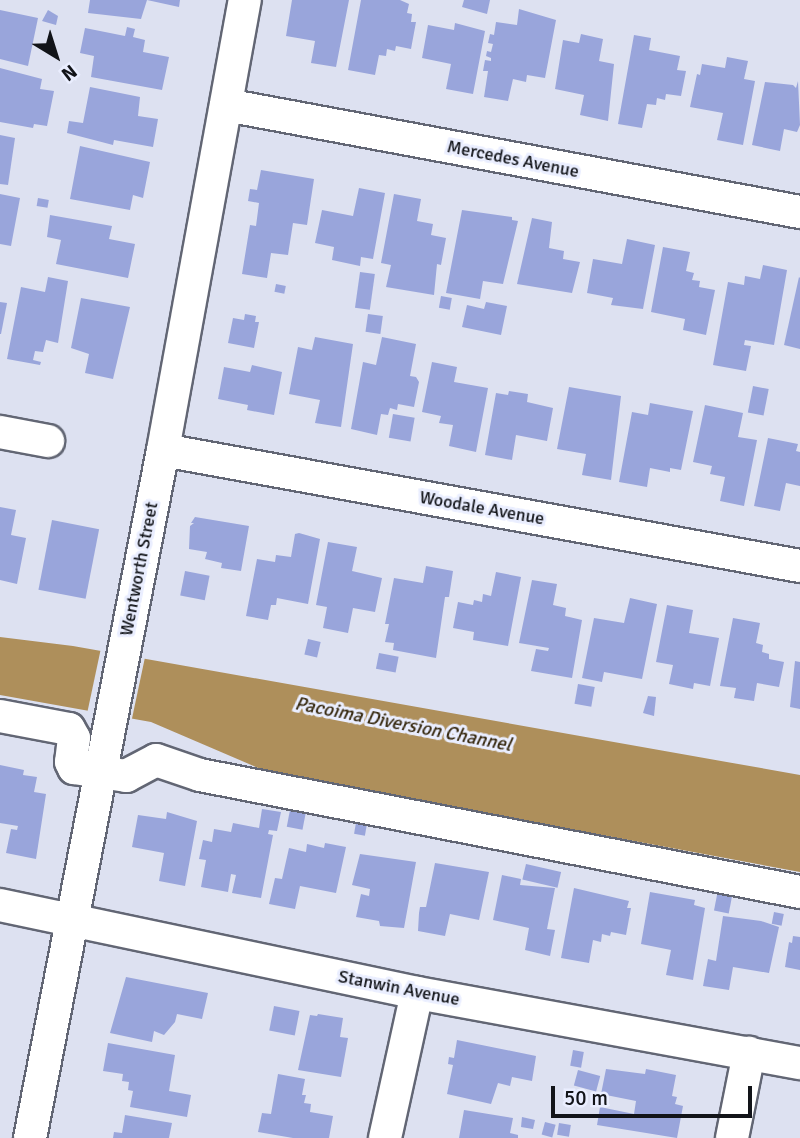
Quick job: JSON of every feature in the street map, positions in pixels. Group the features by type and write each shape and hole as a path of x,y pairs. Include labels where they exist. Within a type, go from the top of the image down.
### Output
{"street":[{"name":"Wentworth Street","path":"30,1138 163,450 245,0"},
{"name":"Mercedes Avenue","path":"226,105 800,212"},
{"path":"0,432 48,441"},
{"name":"Woodale Avenue","path":"163,450 800,566"},
{"path":"0,716 69,729 74,738 71,762 74,768 101,768 126,776 156,760 200,775 800,892"},
{"name":"Stanwin Avenue","path":"0,905 416,993 800,1063"},
{"path":"386,1138 416,993"},
{"path":"732,1138 749,1053"}],"water":[{"name":"Pacoima Diversion Channel","path":"0,637 73,646 800,775 800,872 270,773 151,722 0,695"}],"pier":[{"path":"101,648 145,657 131,724 87,715"}],"building":[{"path":"90,0 147,0 141,19 88,13"},
{"path":"147,0 180,0 179,7"},
{"path":"292,0 349,0 336,67 311,63 315,41 286,36"},
{"path":"361,0 400,0 409,4 407,13 412,14 411,22 416,22 411,49 396,46 395,51 387,49 386,56 379,55 375,75 348,70"},
{"path":"464,0 490,0 487,14 462,7"},
{"path":"519,9 556,20 545,78 527,75 526,82 513,79 508,101 484,97 488,71 483,71 485,60 491,61 491,58 486,56 487,51 491,52 493,44 488,43 490,34 494,35 496,22 517,25"},
{"path":"0,10 38,18 28,66 0,59"},
{"path":"48,10 58,16 56,25 42,21"},
{"path":"455,23 485,31 473,94 446,89 451,64 422,58 428,25 454,30"},
{"path":"127,27 135,29 133,37 145,40 143,52 169,57 162,90 91,77 94,56 80,53 85,28 125,36"},
{"path":"581,34 603,39 599,61 614,64 608,121 580,115 584,95 555,89 563,40 579,43"},
{"path":"634,35 651,38 649,50 680,56 677,70 686,71 681,96 666,94 665,100 657,98 656,105 647,104 642,128 618,124"},
{"path":"727,57 748,61 744,79 755,81 743,145 717,140 723,113 690,107 697,74 700,75 702,64 725,68"},
{"path":"0,68 42,79 40,89 54,91 47,126 34,124 33,128 0,122"},
{"path":"798,81 800,125 797,132 784,129 780,151 752,145 765,82 793,85 796,88"},
{"path":"90,87 140,97 138,116 158,119 153,147 114,140 113,145 67,133 69,121 83,123"},
{"path":"0,135 15,138 8,185 0,184"},
{"path":"80,146 150,162 143,198 133,195 130,210 70,199"},
{"path":"261,170 314,179 307,225 293,223 288,255 271,253 267,278 242,274 250,225 256,226 259,203 248,201 250,189 257,190"},
{"path":"359,188 385,193 373,259 361,257 360,266 332,260 334,247 315,243 322,210 353,216"},
{"path":"0,194 20,198 11,246 0,244"},
{"path":"394,194 421,199 417,221 433,224 431,235 446,238 441,265 437,264 434,295 386,287 391,265 381,263"},
{"path":"38,198 49,200 47,208 37,206"},
{"path":"462,210 512,217 512,220 518,221 503,284 483,281 480,299 446,293"},
{"path":"50,215 112,226 109,239 135,244 128,278 56,264 61,240 47,237"},
{"path":"532,218 552,222 549,248 564,251 563,259 580,262 572,293 517,284"},
{"path":"627,239 655,245 643,309 611,305 613,298 587,293 593,259 622,264"},
{"path":"663,247 690,252 686,271 694,273 692,280 700,281 699,287 715,290 706,335 683,330 685,319 651,312"},
{"path":"763,265 787,270 774,345 745,340 744,345 751,346 746,371 713,365 728,282 744,285 745,276 760,279"},
{"path":"360,272 375,274 370,310 355,308"},
{"path":"48,277 68,281 58,343 46,340 43,352 35,351 33,360 41,362 40,365 7,359 21,287 45,292"},
{"path":"800,278 800,349 784,345"},
{"path":"276,284 286,286 284,294 274,292"},
{"path":"441,296 452,298 450,310 439,308"},
{"path":"81,298 130,307 113,379 85,373 89,354 71,348"},
{"path":"0,302 7,303 1,334 0,334"},
{"path":"486,302 507,306 501,335 462,327 467,305 484,309"},
{"path":"245,314 256,316 255,322 259,322 254,348 228,343 233,318 244,320"},
{"path":"368,314 383,316 380,334 365,332"},
{"path":"315,337 353,344 341,427 315,423 320,400 289,394 298,347 312,350"},
{"path":"382,337 416,344 410,376 416,377 419,382 414,407 398,404 397,410 390,408 388,415 381,414 377,435 351,429 363,362 376,365"},
{"path":"432,362 457,367 454,382 488,388 476,452 449,446 453,425 439,423 441,416 422,412"},
{"path":"252,365 282,372 274,415 247,410 248,405 218,399 224,367 250,372"},
{"path":"753,386 769,389 764,416 748,413"},
{"path":"569,387 621,396 611,480 582,475 586,454 557,449"},
{"path":"509,391 528,394 527,402 553,408 547,441 516,435 512,460 485,455 496,393 508,395"},
{"path":"650,403 693,411 681,470 670,468 670,472 650,468 647,487 619,482 632,412 648,415"},
{"path":"705,405 743,413 738,437 757,440 744,506 720,501 725,477 710,474 712,466 693,462"},
{"path":"393,414 415,418 410,441 389,438"},
{"path":"768,438 798,444 796,451 800,452 800,486 786,483 780,511 754,506"},
{"path":"0,507 16,510 11,535 26,538 17,584 0,580"},
{"path":"195,517 249,526 241,571 221,568 222,563 205,559 207,552 189,549 190,526"},
{"path":"52,520 99,529 86,599 38,590"},
{"path":"295,534 320,539 308,604 277,598 276,605 271,605 268,620 246,616 257,559 275,562 276,555 291,557"},
{"path":"328,542 357,547 352,571 382,578 375,612 353,608 348,633 323,628 327,607 316,605"},
{"path":"426,566 453,571 449,597 445,597 436,658 393,650 394,643 385,642 389,624 385,624 394,578 423,583"},
{"path":"185,571 210,576 205,600 180,596"},
{"path":"496,572 521,577 508,646 473,640 474,632 453,628 458,602 473,605 474,600 482,602 483,594 491,596"},
{"path":"532,580 557,584 553,605 566,608 565,616 582,620 572,678 531,671 536,649 548,651 549,648 519,643"},
{"path":"630,598 657,604 642,679 604,672 602,682 582,678 594,618 624,623"},
{"path":"667,605 693,610 689,633 719,638 710,686 694,683 693,689 669,684 673,665 656,662"},
{"path":"733,618 760,623 756,643 763,645 762,652 769,654 769,659 784,662 779,687 757,683 754,701 734,698 736,688 720,686"},
{"path":"308,639 321,642 317,658 304,655"},
{"path":"379,653 399,657 396,673 376,669"},
{"path":"795,661 800,662 800,709 790,707"},
{"path":"578,684 595,687 591,707 575,704"},
{"path":"648,696 656,697 654,716 643,713"},
{"path":"0,765 24,770 23,775 37,777 34,792 46,794 36,859 6,853 11,829 17,830 18,826 0,823"},
{"path":"262,809 281,812 277,831 269,830 268,834 273,835 261,898 232,893 236,875 231,874 228,892 201,887 206,860 199,859 203,840 212,842 214,829 231,832 233,823 259,828"},
{"path":"290,810 306,813 302,830 287,827"},
{"path":"167,812 197,821 185,886 159,881 164,853 132,847 138,815 166,819"},
{"path":"357,817 368,819 365,836 354,834"},
{"path":"325,843 346,847 336,893 300,886 295,909 269,904 275,878 282,879 289,848 306,852 307,844 324,848"},
{"path":"360,854 416,862 404,928 380,926 379,921 356,917 361,894 369,896 370,889 352,885"},
{"path":"435,863 489,872 479,920 450,914 445,936 418,931 420,907 426,907"},
{"path":"526,864 561,872 557,888 522,880"},
{"path":"502,875 521,879 520,885 555,888 547,929 555,930 550,956 525,950 529,928 493,920"},
{"path":"574,888 629,901 627,908 631,908 626,935 611,932 610,936 602,934 601,942 593,940 589,963 561,958"},
{"path":"718,890 733,893 729,913 714,911"},
{"path":"650,892 695,900 694,905 705,908 693,980 666,975 671,950 641,944"},
{"path":"774,912 784,914 782,926 772,924"},
{"path":"723,916 761,921 779,927 769,973 733,967 729,990 703,986 708,959 716,961"},
{"path":"793,936 800,937 800,970 785,967 789,942 792,943"},
{"path":"126,977 208,993 202,1019 177,1014 175,1022 164,1035 154,1031 152,1042 110,1033"},
{"path":"274,1006 300,1011 295,1036 269,1031"},
{"path":"310,1015 343,1018 340,1037 348,1038 341,1077 298,1070"},
{"path":"457,1040 536,1056 532,1081 512,1077 510,1086 498,1083 491,1104 447,1094 453,1065 448,1064 449,1057 454,1058"},
{"path":"108,1043 175,1055 169,1091 191,1095 187,1117 130,1107 133,1091 128,1090 129,1082 122,1081 123,1074 103,1071"},
{"path":"573,1050 584,1052 581,1068 570,1066"},
{"path":"606,1069 645,1074 646,1069 676,1075 672,1096 677,1097 675,1104 683,1106 677,1138 597,1125 600,1107 634,1114 636,1101 601,1094"},
{"path":"578,1070 600,1076 596,1091 574,1085"},
{"path":"278,1074 305,1079 302,1095 306,1095 304,1103 311,1104 310,1112 333,1116 329,1138 293,1138 258,1132 262,1113 271,1114"},
{"path":"464,1110 513,1118 510,1133 518,1135 518,1138 459,1138"},
{"path":"125,1115 172,1123 169,1138 113,1138 114,1132 122,1133"},
{"path":"522,1117 535,1120 533,1129 521,1127"},
{"path":"545,1122 556,1125 552,1137 542,1135"},
{"path":"559,1123 571,1125 569,1137 557,1135"}]}
